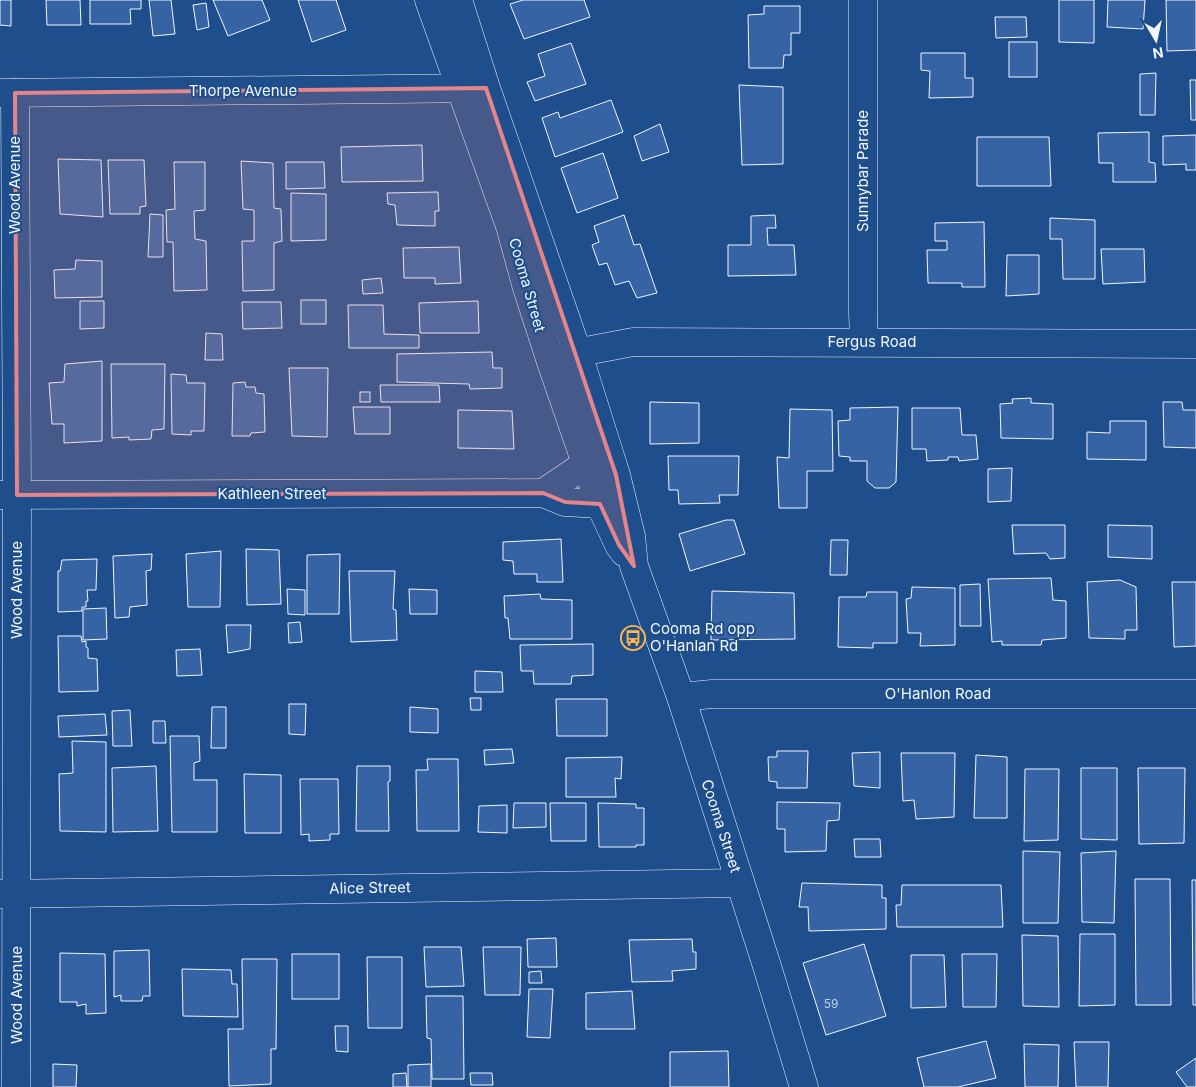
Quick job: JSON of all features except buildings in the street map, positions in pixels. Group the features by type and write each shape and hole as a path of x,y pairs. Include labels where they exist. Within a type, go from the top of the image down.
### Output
{"street":[{"name":"Cooma Street","path":"429,0 473,88 578,354 616,475 631,536 634,566 680,697 804,1087"},
{"name":"Cooma Street","path":"458,0 473,88 492,174 510,226 527,288 600,504 619,545 634,566"},
{"name":"Sunnybar Parade","path":"863,0 864,342"},
{"name":"Thorpe Avenue","path":"7,92 473,88"},
{"name":"Wood Avenue","path":"7,92 9,894 16,1087"},
{"name":"Fergus Road","path":"551,362 599,348 633,342 1196,344"},
{"path":"543,493 586,464"},
{"name":"Kathleen Street","path":"8,495 543,493 564,502 600,504"},
{"name":"O'Hanlon Road","path":"680,697 709,694 1196,694"},
{"name":"Alice Street","path":"9,894 739,883"}],"highlighted area":[{"path":"486,88 616,475 634,566 619,545 600,504 565,502 543,493 17,495 15,93"}],"place":[{"name":"Cooma Rd opp O'Hanlan Rd","path":"633,638"}]}
